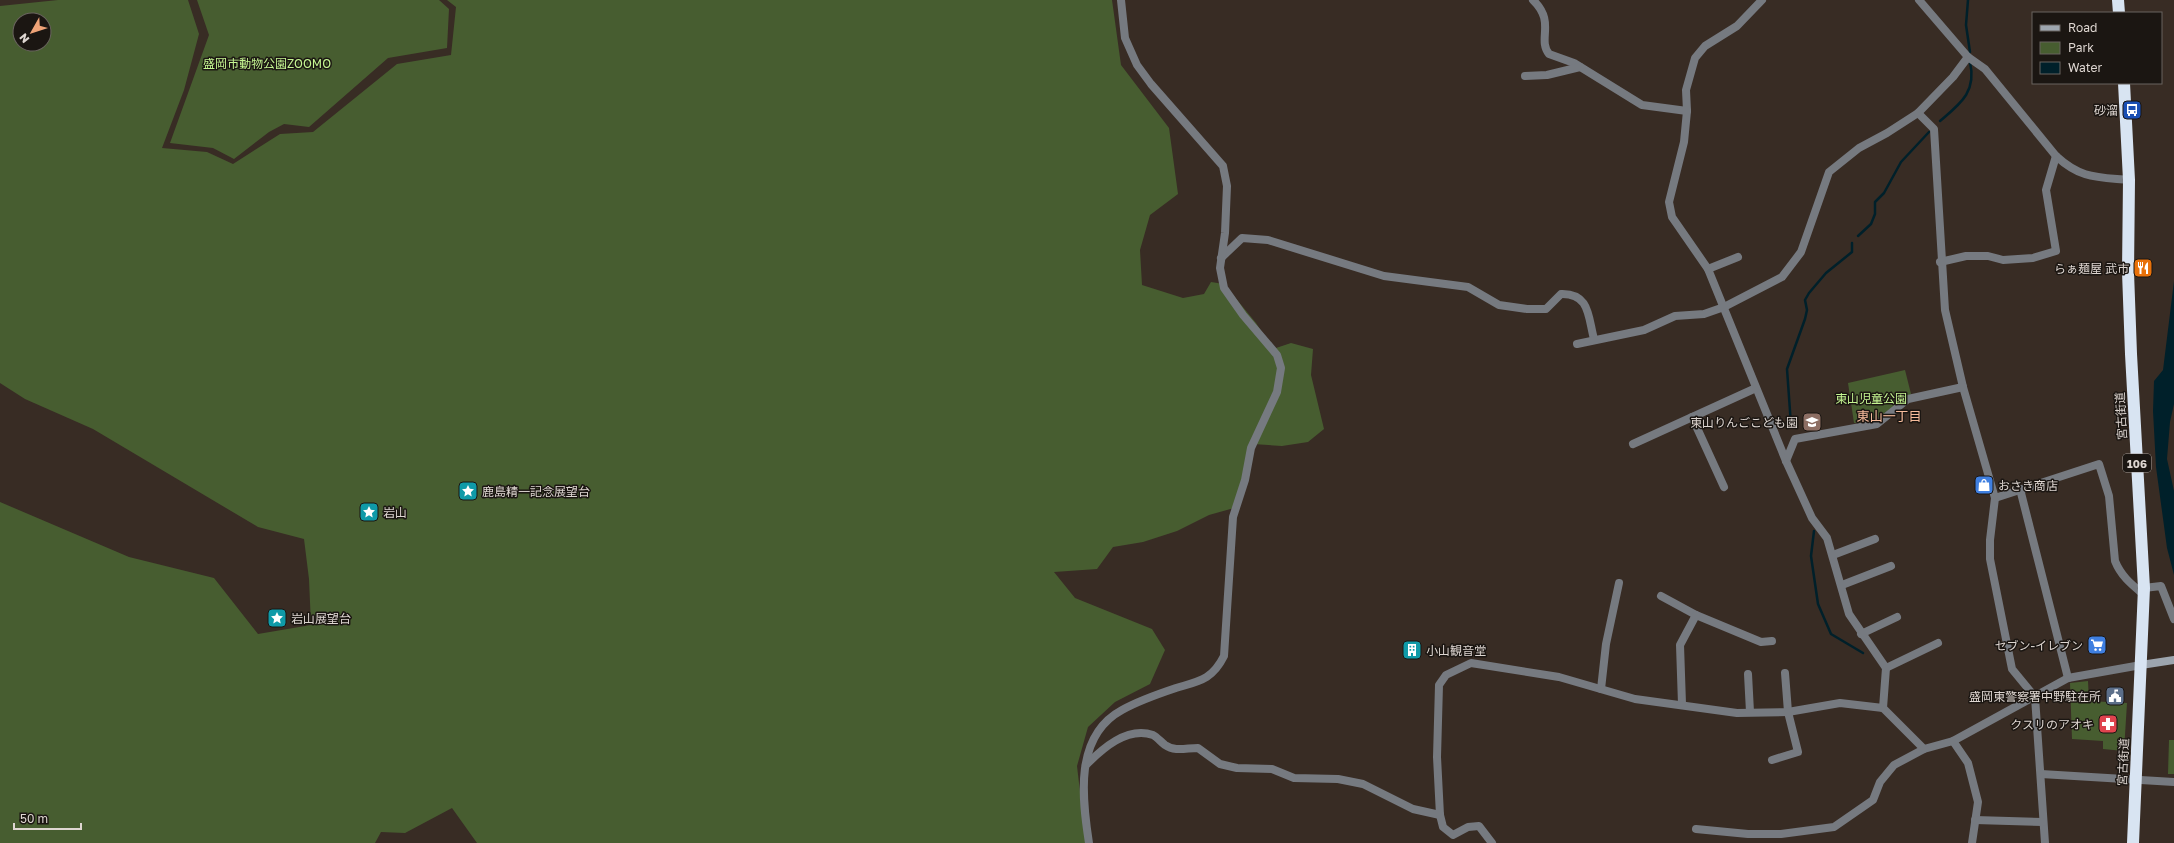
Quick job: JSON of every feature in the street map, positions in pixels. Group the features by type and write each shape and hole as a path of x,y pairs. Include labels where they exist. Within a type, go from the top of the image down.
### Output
{"highway":[{"path":"2118,0 2119,12"},
{"name":"宮古街道","path":"2124,84 2129,180 2131,347 2143,591 2133,843"}],"street":[{"path":"1089,843 1084,784 1085,766 1090,745 1100,729 1121,710 1176,688 1200,682 1218,668 1224,656 1233,517 1245,480 1251,448 1277,392 1281,368 1277,355 1224,288 1220,268 1227,186 1222,166 1151,84 1137,65 1125,38 1121,0"},
{"path":"1533,0 1545,18 1546,50 1556,58 1580,67 1642,105 1687,111"},
{"path":"1762,0 1737,26 1705,46 1695,58 1686,90 1687,111 1684,142 1670,202 1672,217 1708,269 1786,461 1812,518 1827,538 1842,585 1849,614 1861,634 1886,668 1883,708"},
{"path":"1919,0 1968,57 1985,69 2056,156 2068,168 2083,175 2129,180"},
{"path":"1577,344 1594,339 1644,330 1675,316 1704,314 1724,307 1782,277 1801,252 1829,172 1859,148 1887,133 1918,113 1968,57"},
{"path":"1525,76 1546,75 1580,67"},
{"path":"1918,113 1934,129 1940,262 1944,310 1963,387 1995,498 1990,540 1990,560 2012,669 2035,697 2045,843"},
{"path":"1940,262 1966,256 1988,256 2003,260 2033,258 2056,251 2046,190 2056,156"},
{"path":"1221,258 1242,238 1268,240 1384,276 1468,287 1499,305 1527,309 1546,309 1561,294 1573,294 1585,302 1594,339"},
{"path":"1708,269 1738,257"},
{"path":"1786,461 1795,439 1877,424 1908,399 1963,387"},
{"path":"1633,444 1756,388"},
{"path":"1692,418 1724,486"},
{"path":"1995,498 2099,464 2109,496 2115,561 2128,583 2143,591 2162,586 2174,619"},
{"path":"2020,489 2068,678"},
{"path":"1833,555 1875,539"},
{"path":"1842,585 1891,566"},
{"path":"1601,689 1606,644 1619,583"},
{"path":"1661,596 1696,615 1761,642 1772,641"},
{"path":"1682,704 1680,645 1696,615"},
{"path":"1861,634 1897,617"},
{"path":"1886,668 1938,642"},
{"path":"1696,829 1754,834 1781,834 1834,827 1873,800 1880,782 1894,765 1924,748 1953,741 2068,678 2174,660"},
{"path":"1492,843 1479,826 1468,828 1453,835 1443,827 1440,815 1437,757 1438,685 1446,675 1471,663 1559,677 1635,699 1682,704 1737,713 1788,712 1840,703 1883,708 1924,748"},
{"path":"1772,760 1798,752 1788,712 1785,673"},
{"path":"1748,674 1750,712"},
{"path":"1085,766 1102,749 1126,736 1139,734 1154,735 1166,746 1177,750 1198,748 1220,764 1237,768 1272,769 1294,778 1338,779 1362,784 1414,809 1440,815"},
{"path":"1953,741 1968,763 1978,802 1974,820 1972,843"},
{"path":"2041,774 2136,781 2174,782"},
{"path":"1974,820 2044,822"}],"green space":[{"path":"58,0 188,0 199,34 184,90 162,148 207,152 233,164 280,134 313,132 397,64 451,55 456,7 447,0 1112,0 1121,65 1169,128 1178,194 1150,215 1140,250 1142,285 1183,298 1204,294 1211,282 1224,284 1256,323 1273,349 1291,343 1313,349 1311,375 1324,429 1308,442 1282,446 1253,444 1234,508 1209,515 1177,531 1143,542 1113,547 1097,569 1054,572 1075,598 1152,629 1165,650 1150,684 1115,702 1088,727 1077,766 1086,843 477,843 452,808 405,833 381,832 375,843 0,843 0,502 129,557 214,578 258,634 311,625 309,579 304,539 258,527 93,429 25,399 0,383 0,6"},
{"name":"盛岡市動物公園ZOOMO","path":"197,0 439,0 449,9 447,48 388,58 309,127 284,124 269,132 234,159 213,148 170,143 209,35"},
{"name":"東山児童公園","path":"1905,370 1911,394 1875,420 1854,423 1848,383"},
{"path":"2088,681 2089,701 2127,703 2124,751 2103,749 2103,741 2072,739 2070,683"},
{"path":"2169,740 2174,740 2174,774 2168,774"}],"water":[{"path":"2174,281 2174,404 2170,422 2167,459 2174,491 2174,575 2167,548 2156,467 2153,411 2154,381 2163,370"}],"waterway":[{"path":"1968,0 1966,25 1970,52"},
{"path":"1940,121 1960,103 1969,89 1972,72 1970,62"},
{"path":"1858,236 1871,224 1875,214 1875,202 1884,193 1901,162 1929,132"},
{"path":"1791,425 1787,369 1805,319 1807,310 1805,300 1826,273 1852,252 1852,243"},
{"path":"1814,531 1811,556 1818,604 1831,634 1863,653"}],"place":[{"name":"砂溜","path":"2132,110"},
{"name":"らぁ麺屋 武市","path":"2143,268"},
{"name":"東山りんごこども園","path":"1812,422"},
{"name":"おさき商店","path":"1984,485"},
{"name":"鹿島精一記念展望台","path":"468,491"},
{"name":"岩山","path":"369,512"},
{"name":"岩山展望台","path":"277,618"},
{"name":"セブン-イレブン","path":"2097,645"},
{"name":"小山観音堂","path":"1412,650"},
{"name":"盛岡東警察署中野駐在所","path":"2115,696"},
{"name":"クスリのアオキ","path":"2108,724"}],"district":[{"name":"東山一丁目","path":"1889,416"}]}
